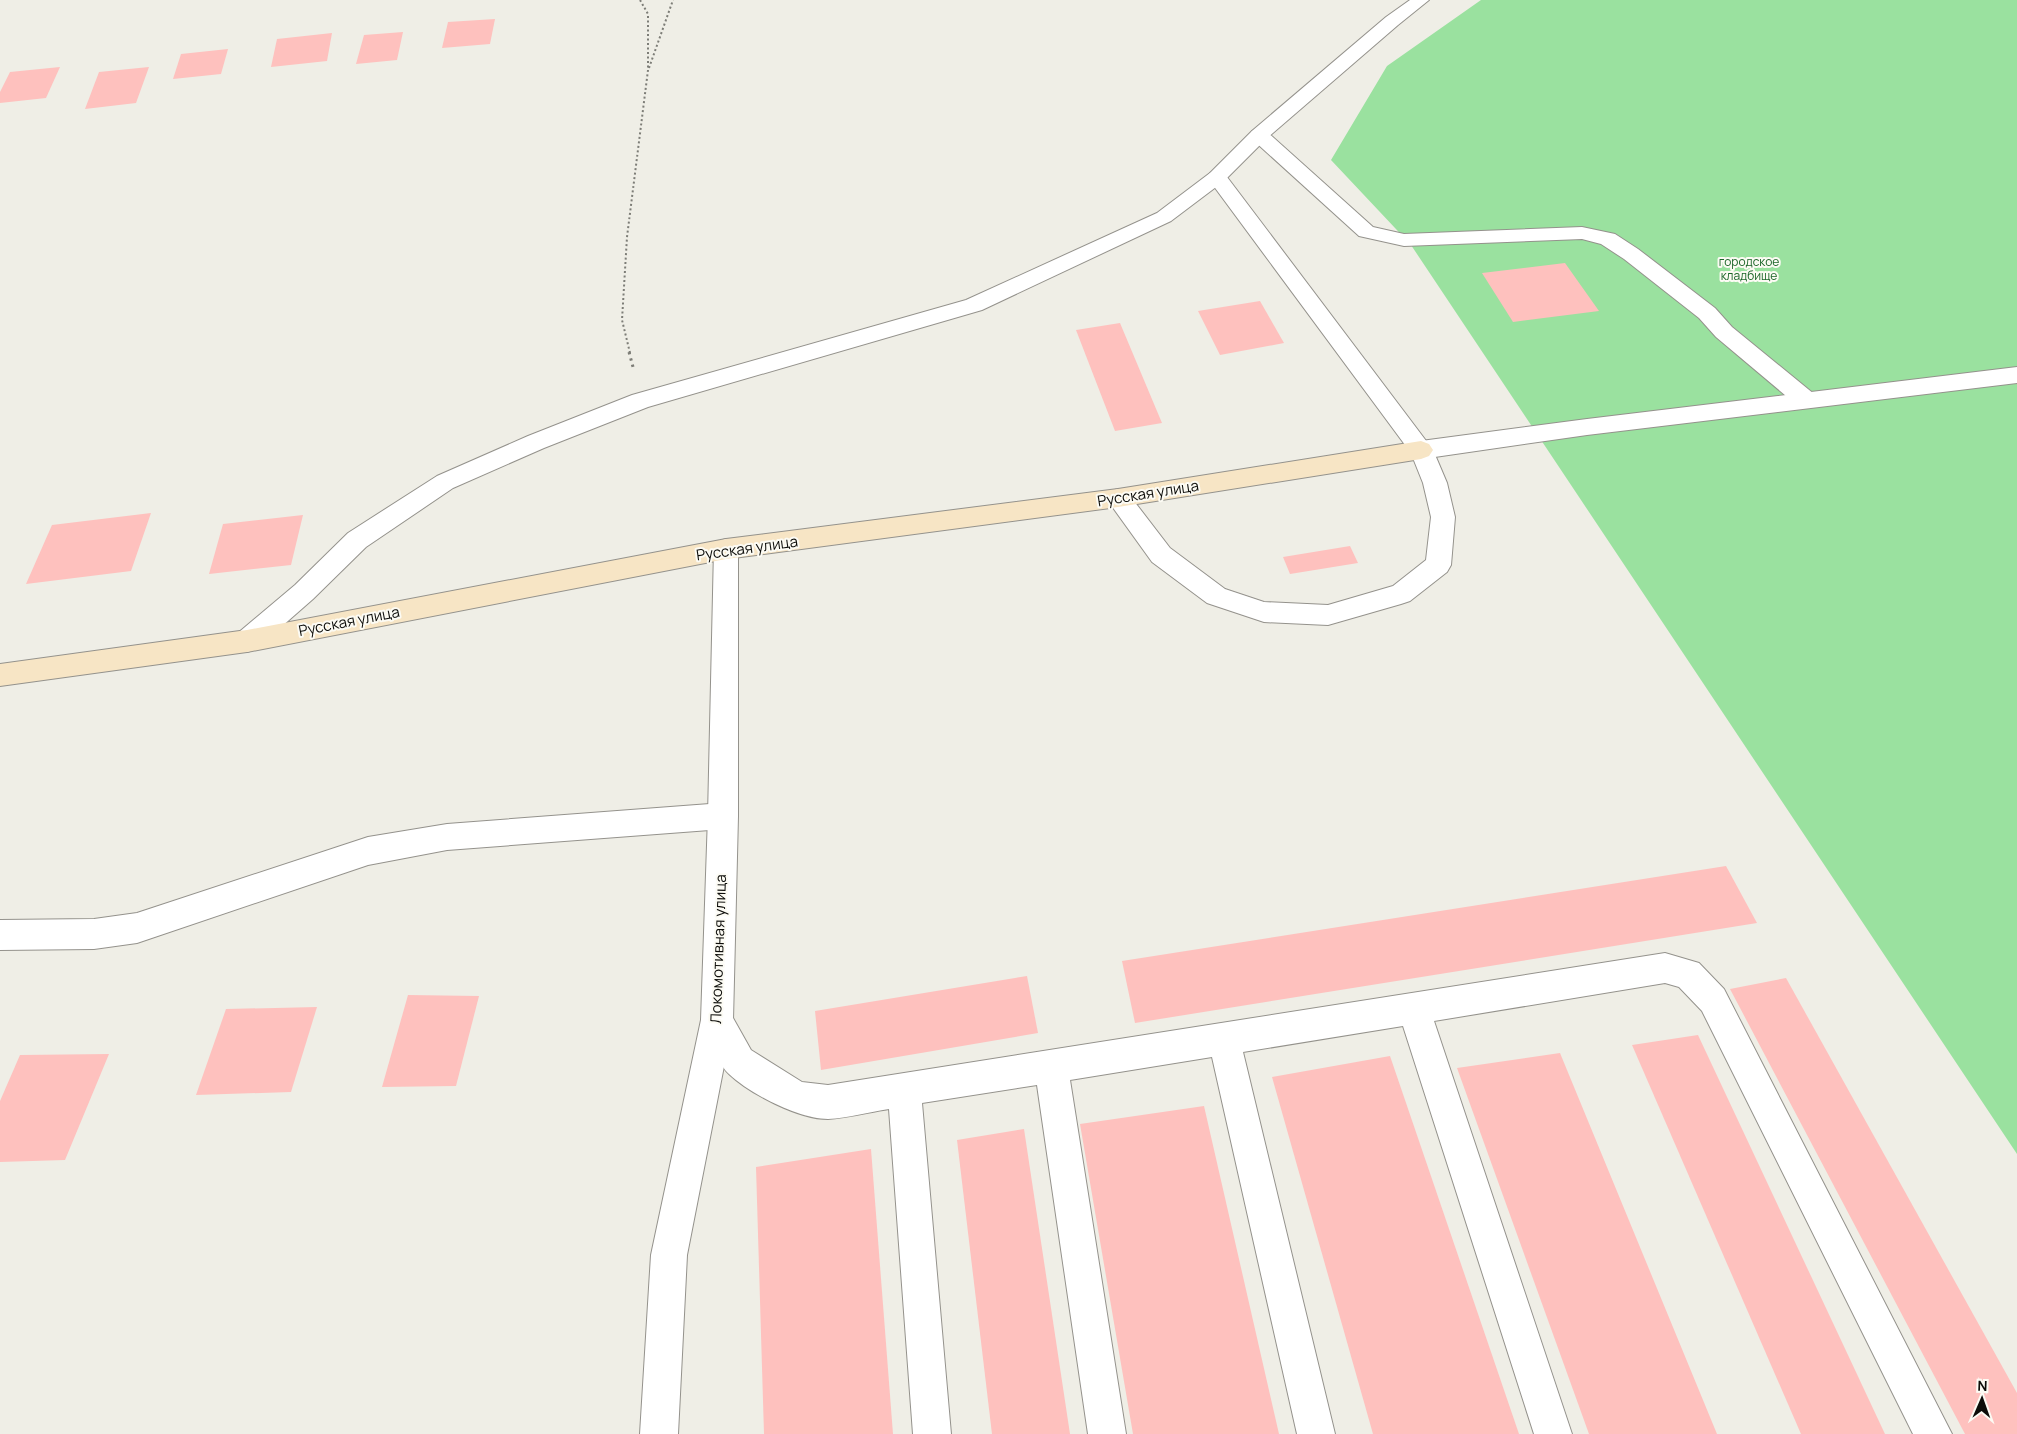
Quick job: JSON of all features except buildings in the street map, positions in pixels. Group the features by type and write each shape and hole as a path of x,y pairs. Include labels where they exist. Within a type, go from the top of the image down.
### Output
{"street":[{"path":"248,641 304,592 357,540 445,482 536,442 640,400 974,305 1164,217 1217,178 1259,135 1392,21 1421,0"},
{"path":"1259,135 1366,232 1404,240 1582,233 1608,239 1631,254 1707,313 1724,332 1806,400"},
{"path":"1118,498 1161,555 1216,596 1264,612 1328,616 1401,594 1438,565 1443,517 1436,484 1421,450 1217,178"},
{"name":"Русская улица","path":"0,675 248,641 726,550 1118,498 1497,439 2017,375"},
{"name":"Локомотивная улица","path":"659,1434 669,1254 717,1020 723,816 726,550"},
{"path":"0,936 94,934 137,928 368,852 447,837 723,816"},
{"path":"717,1020 739,1062 772,1084 799,1098 828,1102 1664,968 1688,974 1713,1000 1932,1434"},
{"path":"1414,1009 1553,1434"},
{"path":"1224,1039 1316,1434"},
{"path":"1051,1066 1106,1434"},
{"path":"904,1089 932,1434"}],"path":[{"path":"640,0 648,14 648,70 627,237 622,320 640,400"},
{"path":"648,70 673,0"}],"green space":[{"name":"городское кладбище","path":"1481,0 2017,0 2017,1154 1411,245 1331,160 1387,66"}]}
